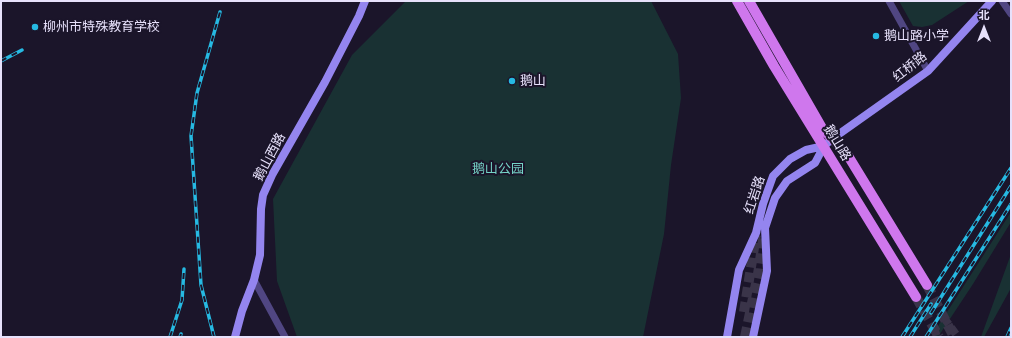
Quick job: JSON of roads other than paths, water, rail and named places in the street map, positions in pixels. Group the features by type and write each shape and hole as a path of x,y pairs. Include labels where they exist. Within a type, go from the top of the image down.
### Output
{"main road":[{"name":"鹅山路","path":"737,1 774,66 916,297"},
{"name":"鹅山路","path":"748,1 808,106 822,128 846,154 927,285"}],"street":[{"name":"鹅山西路","path":"235,337 242,311 254,280 260,255 261,209 263,195 272,175 325,82 359,16 365,1"},
{"path":"889,1 928,71"},
{"name":"红桥路","path":"832,139 928,71 992,1"},
{"path":"1002,1 1011,14"},
{"name":"红岩路","path":"753,337 767,271 765,228 775,198 787,180 815,163 824,146 832,139"},
{"name":"红岩路","path":"727,337 739,270 756,233 772,176 790,159 806,150 824,146"},
{"path":"254,280 285,337"}],"tunnel":[{"path":"745,337 758,274 764,233"},
{"path":"744,312 756,235"},
{"path":"927,285 954,337"},
{"path":"916,297 939,337"},
{"path":"944,318 958,337"},
{"path":"934,328 937,337"}],"railway":[{"path":"214,337 201,285 191,136 197,93 220,12"},
{"path":"1,61 22,50"},
{"path":"902,337 1011,168"},
{"path":"931,313 1011,186"},
{"path":"926,337 1011,204"},
{"path":"170,337 182,300 184,269"},
{"path":"910,337 931,304"},
{"path":"1007,337 1011,328"}],"place":[{"name":"柳州市特殊教育学校","path":"35,27"},
{"name":"鹅山路小学","path":"876,36"},
{"name":"鹅山","path":"512,81"}],"park label":[{"name":"鹅山公园","path":"498,169"}]}
